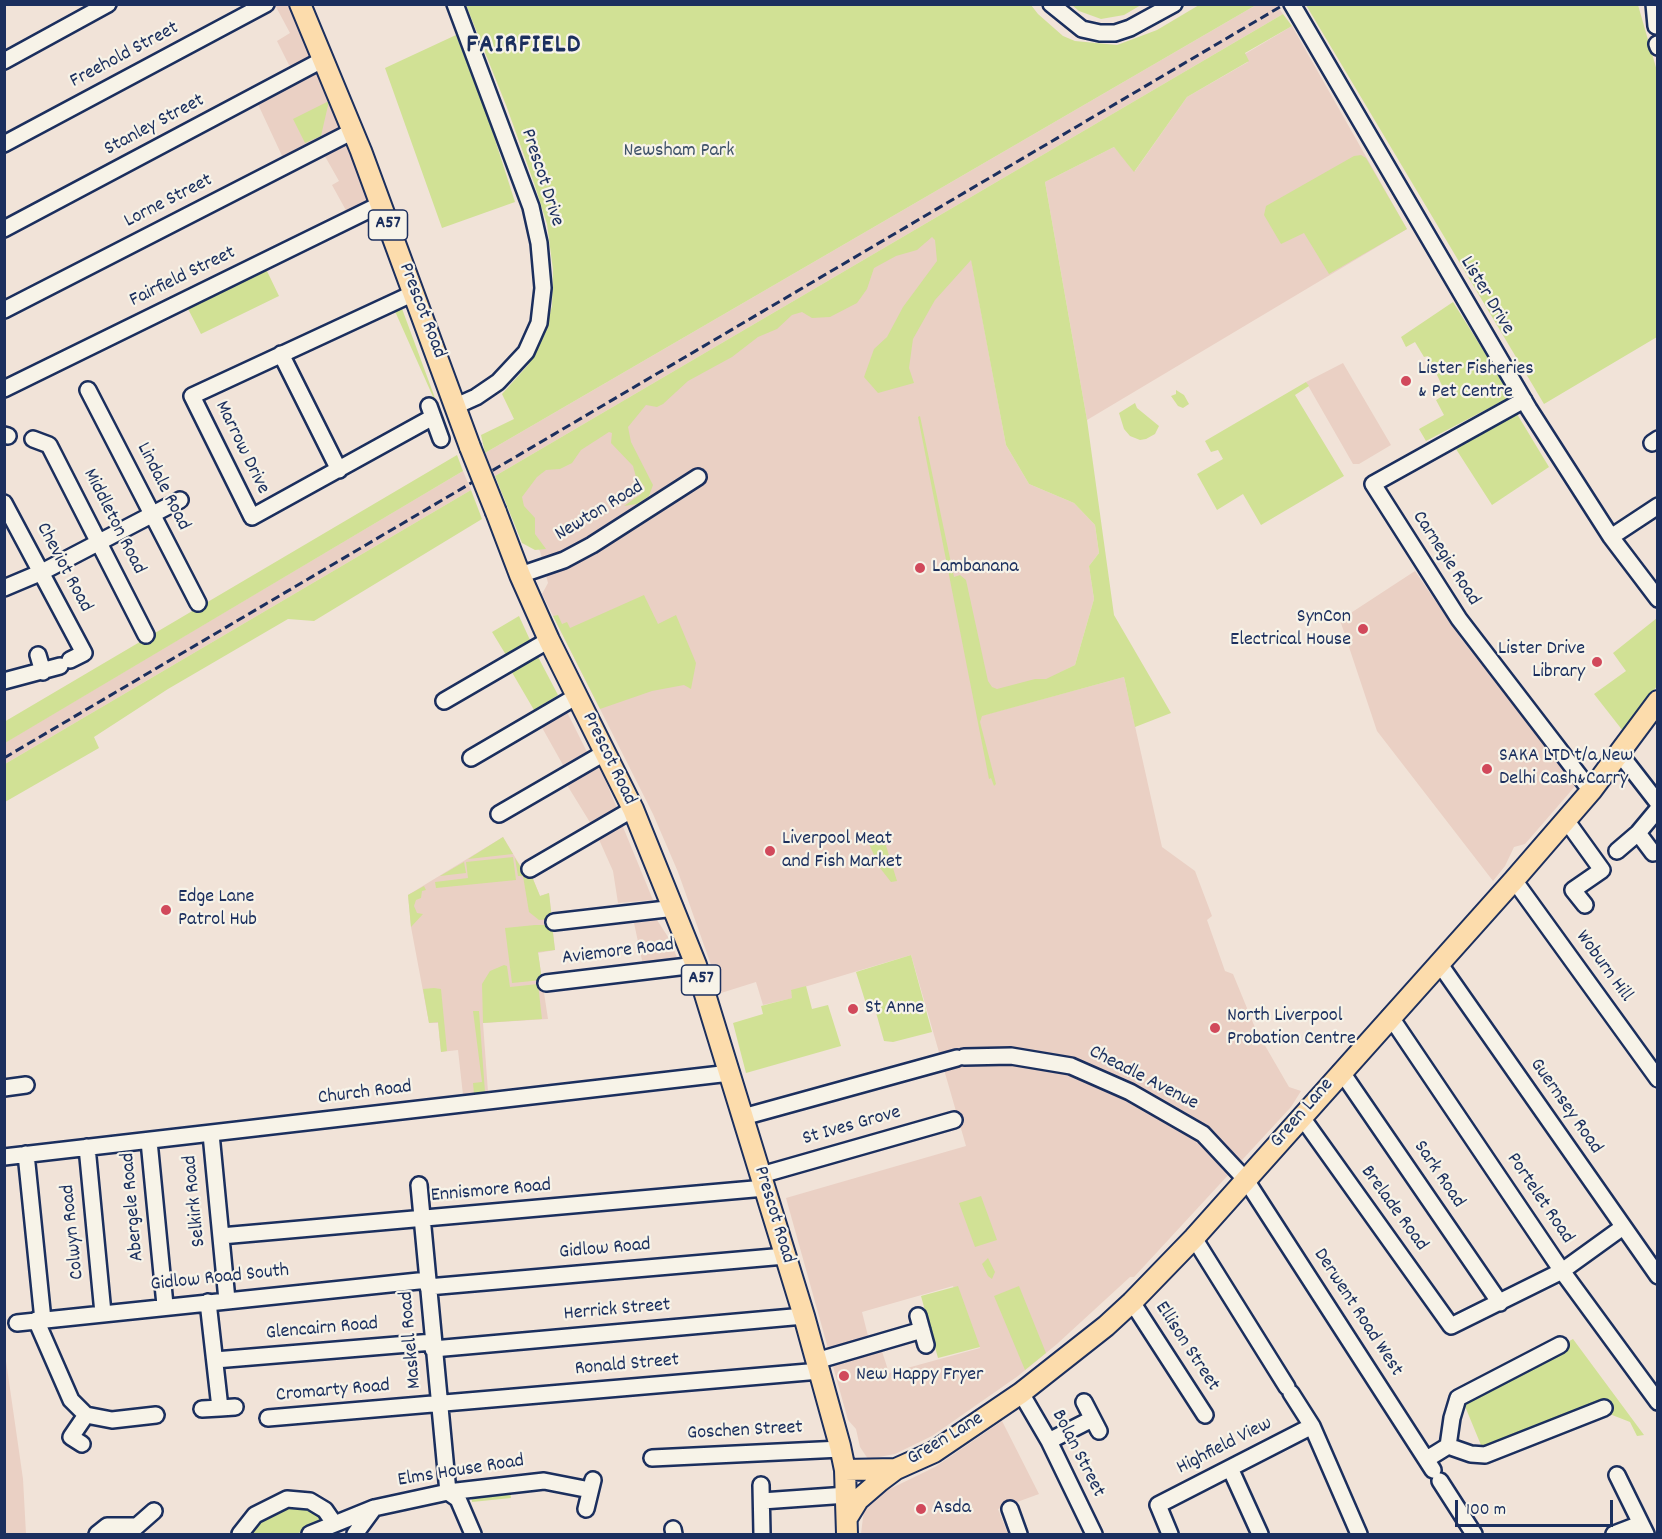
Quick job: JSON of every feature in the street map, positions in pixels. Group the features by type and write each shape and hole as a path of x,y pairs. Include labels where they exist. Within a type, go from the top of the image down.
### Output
{"main road":[{"name":"Prescot Road","path":"300,4 353,131 520,575 576,696 633,809 675,908 696,965 804,1317 841,1449 846,1483 847,1526"},
{"name":"Green Lane","path":"846,1483 896,1469 934,1452 1021,1393 1106,1326 1132,1302 1194,1238 1390,1016 1515,880 1591,791 1658,701"},
{"name":"Green Lane","path":"847,1526 858,1500 896,1469"},
{"path":"846,1483 880,1481"}],"street":[{"path":"4,61 108,4"},
{"name":"Freehold Street","path":"4,144 266,4"},
{"name":"Prescot Drive","path":"455,4 531,207 539,243 543,288 539,323 526,352 498,382 476,397 456,406"},
{"path":"1051,4 1082,29 1115,33 1130,28 1174,4"},
{"name":"Lister Drive","path":"1292,4 1524,400 1611,537 1658,599"},
{"path":"1654,4 1656,26"},
{"name":"Stanley Street","path":"4,229 324,59"},
{"name":"Lorne Street","path":"4,310 353,131"},
{"name":"Fairfield Street","path":"4,389 381,204"},
{"name":"Marrow Drive","path":"414,293 192,396 252,517 339,470 431,411 441,439"},
{"path":"281,354 339,470"},
{"name":"Lindale Road","path":"88,390 198,603"},
{"name":"Carnegie Road","path":"1524,400 1373,484 1459,619 1591,791"},
{"name":"Middleton Road","path":"33,439 49,445 146,635"},
{"name":"Newton Road","path":"520,575 564,560 592,545 698,477"},
{"path":"4,588 42,572 180,500"},
{"name":"Cheviot Road","path":"4,502 42,572 76,661 43,672"},
{"path":"1611,537 1658,507"},
{"path":"444,701 549,640"},
{"path":"4,681 43,672 38,655"},
{"path":"471,758 576,696"},
{"path":"499,814 606,752"},
{"path":"1620,754 1658,803"},
{"path":"530,869 633,809"},
{"path":"1617,850 1638,833 1658,809"},
{"path":"1566,820 1602,870 1573,890 1585,905"},
{"path":"1638,833 1653,853"},
{"name":"Woburn Hill","path":"1515,880 1658,1079"},
{"path":"554,922 675,908"},
{"name":"Guernsey Road","path":"1439,963 1658,1276"},
{"name":"Aviemore Road","path":"546,984 696,965"},
{"name":"Portelet Road","path":"1390,1016 1562,1271 1658,1402"},
{"name":"Cheadle Avenue","path":"743,1117 960,1058 1032,1058 1071,1066 1130,1092 1203,1134 1246,1180"},
{"name":"Sark Road","path":"1341,1071 1500,1303"},
{"name":"Church Road","path":"4,1156 730,1073"},
{"path":"4,1088 26,1084"},
{"name":"Brelade Road","path":"1301,1116 1451,1326 1500,1303"},
{"name":"St Ives Grove","path":"763,1182 954,1120"},
{"name":"Selkirk Road","path":"211,1134 227,1300"},
{"name":"Abergele Road","path":"149,1141 165,1305"},
{"name":"Colwyn Road","path":"87,1147 103,1312"},
{"path":"26,1154 39,1320 71,1400 86,1414 112,1420 156,1415"},
{"name":"Derwent Road West","path":"1246,1180 1474,1534"},
{"name":"Ennismore Road","path":"221,1236 423,1219 763,1182"},
{"name":"Maskell Road","path":"419,1185 448,1492"},
{"path":"1500,1303 1562,1271 1623,1227"},
{"path":"1194,1238 1312,1426 1359,1534"},
{"name":"Gidlow Road","path":"428,1283 785,1256"},
{"name":"Gidlow Road South","path":"17,1323 165,1305 428,1283"},
{"path":"202,1409 227,1407 215,1360 208,1302"},
{"name":"Ellison Street","path":"1132,1302 1205,1415"},
{"name":"Herrick Street","path":"433,1345 804,1317"},
{"name":"Ronald Street","path":"438,1404 818,1366 922,1330"},
{"name":"Glencairn Road","path":"215,1360 433,1345"},
{"path":"1433,1470 1448,1446 1458,1398 1560,1346"},
{"name":"Bolan Street","path":"1021,1393 1049,1441 1094,1534"},
{"path":"1049,1441 1096,1425 1084,1402"},
{"name":"Cromarty Road","path":"268,1418 438,1404"},
{"path":"1448,1446 1471,1454 1485,1455 1604,1408"},
{"path":"71,1438 86,1414"},
{"name":"Highfield View","path":"1170,1534 1158,1505 1312,1426"},
{"name":"Goschen Street","path":"652,1458 841,1449"},
{"path":"1230,1468 1260,1534"},
{"path":"1614,1534 1643,1529 1617,1475"},
{"name":"Elms House Road","path":"310,1534 374,1509 448,1492 544,1481 592,1485 586,1509"},
{"path":"762,1534 761,1493 846,1483"},
{"path":"448,1492 458,1499 473,1534"},
{"path":"240,1534 255,1515 287,1499 309,1501 325,1510 334,1523"},
{"path":"355,1534 374,1509"},
{"path":"1010,1509 1019,1534"},
{"path":"97,1534 107,1526 132,1530 154,1511"}],"shaded area":[{"path":"275,5 290,5 310,47 371,202 348,214 332,185 339,181 318,144 284,160 256,100 296,79 277,41 290,33"},
{"path":"1256,5 1277,5 1283,14 495,476 485,453"},
{"path":"1292,26 1407,229 1087,420 1045,182 1114,147 1135,171 1187,97 1248,62 1245,54"},
{"path":"937,225 971,258 1006,445 1029,484 1074,503 1095,525 1099,553 1089,566 1094,599 1075,665 1005,701 984,715 1124,677 1162,847 1195,871 1212,916 1207,920 1225,971 1233,974 1256,1030 1289,1087 1301,1091 1291,1107 1134,1277 1130,1277 1057,1344 1018,1376 932,1436 895,1454 868,1459 860,1447 856,1429 848,1420 786,1198 966,1146 911,955 791,991 793,998 763,1005 756,982 721,993 678,872 653,814 542,594 548,583 540,551 517,523 500,489","holes":["953,1286 980,1348 889,1373 879,1342 870,1344 862,1312"]},
{"path":"1343,363 1391,445 1359,464 1353,464 1306,382"},
{"path":"463,471 471,490 5,764 4,743"},
{"path":"1415,571 1462,640 1577,784 1525,844 1514,847 1505,866 1493,881 1377,731 1340,620"},
{"path":"565,708 587,752 563,765 540,724"},
{"path":"599,765 617,808 591,824 567,785"},
{"path":"621,822 653,900 618,903 613,871 597,835"},
{"path":"503,837 524,872 533,879 540,896 549,893 555,950 538,953 548,1019 483,1023 488,1092 463,1095 458,1050 441,1052 438,1023 429,1023 411,927 408,895"},
{"path":"657,920 670,940 678,960 643,965 634,923"},
{"path":"5,1354 23,1479 26,1534 5,1534"},
{"path":"1002,1421 1039,1494 998,1509 1008,1534 861,1534 865,1501 935,1467"}],"green space":[{"name":"Newsham Park","path":"466,5 1031,5 1063,36 1075,41 1117,45 1157,30 1199,5 1256,5 485,453 481,435 514,419 502,394 528,365 544,336 552,306 553,270 547,224 534,183"},
{"path":"1072,5 1141,5 1124,15 1101,19 1079,11"},
{"path":"1306,5 1638,5 1657,71 1657,337 1544,404"},
{"path":"1283,14 1292,26 1245,53 1249,61 1187,97 1134,172 1114,147 1045,182 1087,420 1114,615 1171,713 1135,727 1124,677 982,716 980,722 996,784 994,786 991,778 989,779 918,417 920,416 954,577 960,575 966,580 988,681 992,687 997,689 1035,679 1046,679 1075,665 1094,599 1089,566 1099,553 1095,525 1074,503 1029,484 1006,445 971,260 935,300 913,339 909,368 914,383 878,393 864,377 874,349 887,337 903,307 937,261 935,240 932,237 917,250 896,256 874,268 867,289 857,303 830,317 812,318 802,312 792,315 777,329 758,337 732,357 688,381 663,404 657,407 646,405 628,427 631,442 653,485 649,496 637,504 624,506 641,494 645,487 636,477 633,466 611,443 612,433 609,432 581,450 572,463 560,469 546,470 537,477 522,497 524,506 535,518 535,534 546,549 535,550 522,543 495,476"},
{"path":"456,35 490,124 515,202 442,228 385,68"},
{"path":"329,101 321,136 305,143 293,119"},
{"path":"1361,155 1366,158 1407,229 1329,274 1304,233 1281,244 1264,215 1266,206 1354,156"},
{"path":"266,269 279,296 201,334 187,307"},
{"path":"1453,302 1512,396 1426,441 1419,429 1444,415 1436,400 1446,394 1428,356 1424,357 1415,342 1406,347 1401,337"},
{"path":"401,306 435,398 434,399 394,309"},
{"path":"1306,382 1309,386 1295,395 1344,476 1261,525 1243,494 1217,510 1197,474 1223,459 1218,450 1211,452 1205,441"},
{"path":"1176,390 1184,395 1189,404 1183,408 1178,406 1171,396 1176,394"},
{"path":"1135,403 1137,408 1159,426 1155,434 1146,439 1140,440 1130,436 1124,429 1119,413"},
{"path":"1517,414 1549,467 1492,505 1456,449"},
{"path":"457,455 463,471 5,743 4,722"},
{"path":"471,490 482,519 314,621 288,619 168,689 94,737 99,748 5,802 5,764"},
{"path":"644,595 658,624 676,615 696,663 691,689 684,685 652,691 600,709 553,616 558,615 562,624 567,622 570,628"},
{"path":"519,616 530,640 506,655 492,632"},
{"path":"1657,618 1657,686 1623,731 1594,694 1626,671 1613,653"},
{"path":"536,653 558,695 534,710 510,669"},
{"path":"883,836 897,881 891,882 880,868 869,844"},
{"path":"503,837 513,854 468,859"},
{"path":"513,857 516,880 436,888 435,882 468,878 466,862"},
{"path":"515,858 524,872 533,879 540,896 549,893 552,919 539,920 529,912 523,876 518,876"},
{"path":"464,862 466,873 440,876"},
{"path":"424,886 426,890 422,891 421,898 416,900 414,906 417,913 423,914 411,927 408,895"},
{"path":"552,925 555,950 538,952 542,980 512,983 505,928"},
{"path":"911,955 932,1032 893,1042 884,1041 875,1009 868,1010 856,972"},
{"path":"504,965 507,966 510,987 538,984 542,1019 483,1023 482,984 490,971"},
{"path":"806,986 812,1009 828,1005 841,1046 746,1073 733,1023 763,1014 761,1006 792,998 791,990"},
{"path":"423,989 441,989 447,1051 441,1052 438,1022 429,1023"},
{"path":"473,1011 479,1011 485,1092 474,1094 473,1083 482,1082"},
{"path":"981,1196 997,1240 975,1247 959,1203"},
{"path":"988,1258 995,1272 992,1279 982,1264"},
{"path":"958,1286 980,1347 938,1358 921,1296"},
{"path":"1019,1286 1046,1353 1025,1370 994,1296"},
{"path":"1573,1339 1644,1435 1637,1436 1630,1422 1607,1413 1483,1450 1462,1399"},
{"path":"510,1489 511,1498 472,1502 471,1495"},
{"path":"291,1504 308,1505 320,1512 325,1522 296,1534 245,1534 256,1521"}],"railway":[{"path":"4,758 1285,4"}],"place":[{"name":"Lister Fisheries & Pet Centre","path":"1406,381"},
{"name":"Lambanana","path":"920,568"},
{"name":"SynCon Electrical House","path":"1363,629"},
{"name":"Lister Drive Library","path":"1597,662"},
{"name":"SAKA LTD t/a New Delhi Cash&Carry","path":"1487,769"},
{"name":"Liverpool Meat and Fish Market","path":"770,851"},
{"name":"Edge Lane Patrol Hub","path":"166,910"},
{"name":"St Anne","path":"853,1009"},
{"name":"North Liverpool Probation Centre","path":"1215,1028"},
{"name":"New Happy Fryer","path":"844,1376"},
{"name":"Asda","path":"921,1509"}],"district":[{"name":"FAIRFIELD","path":"524,47"}]}
